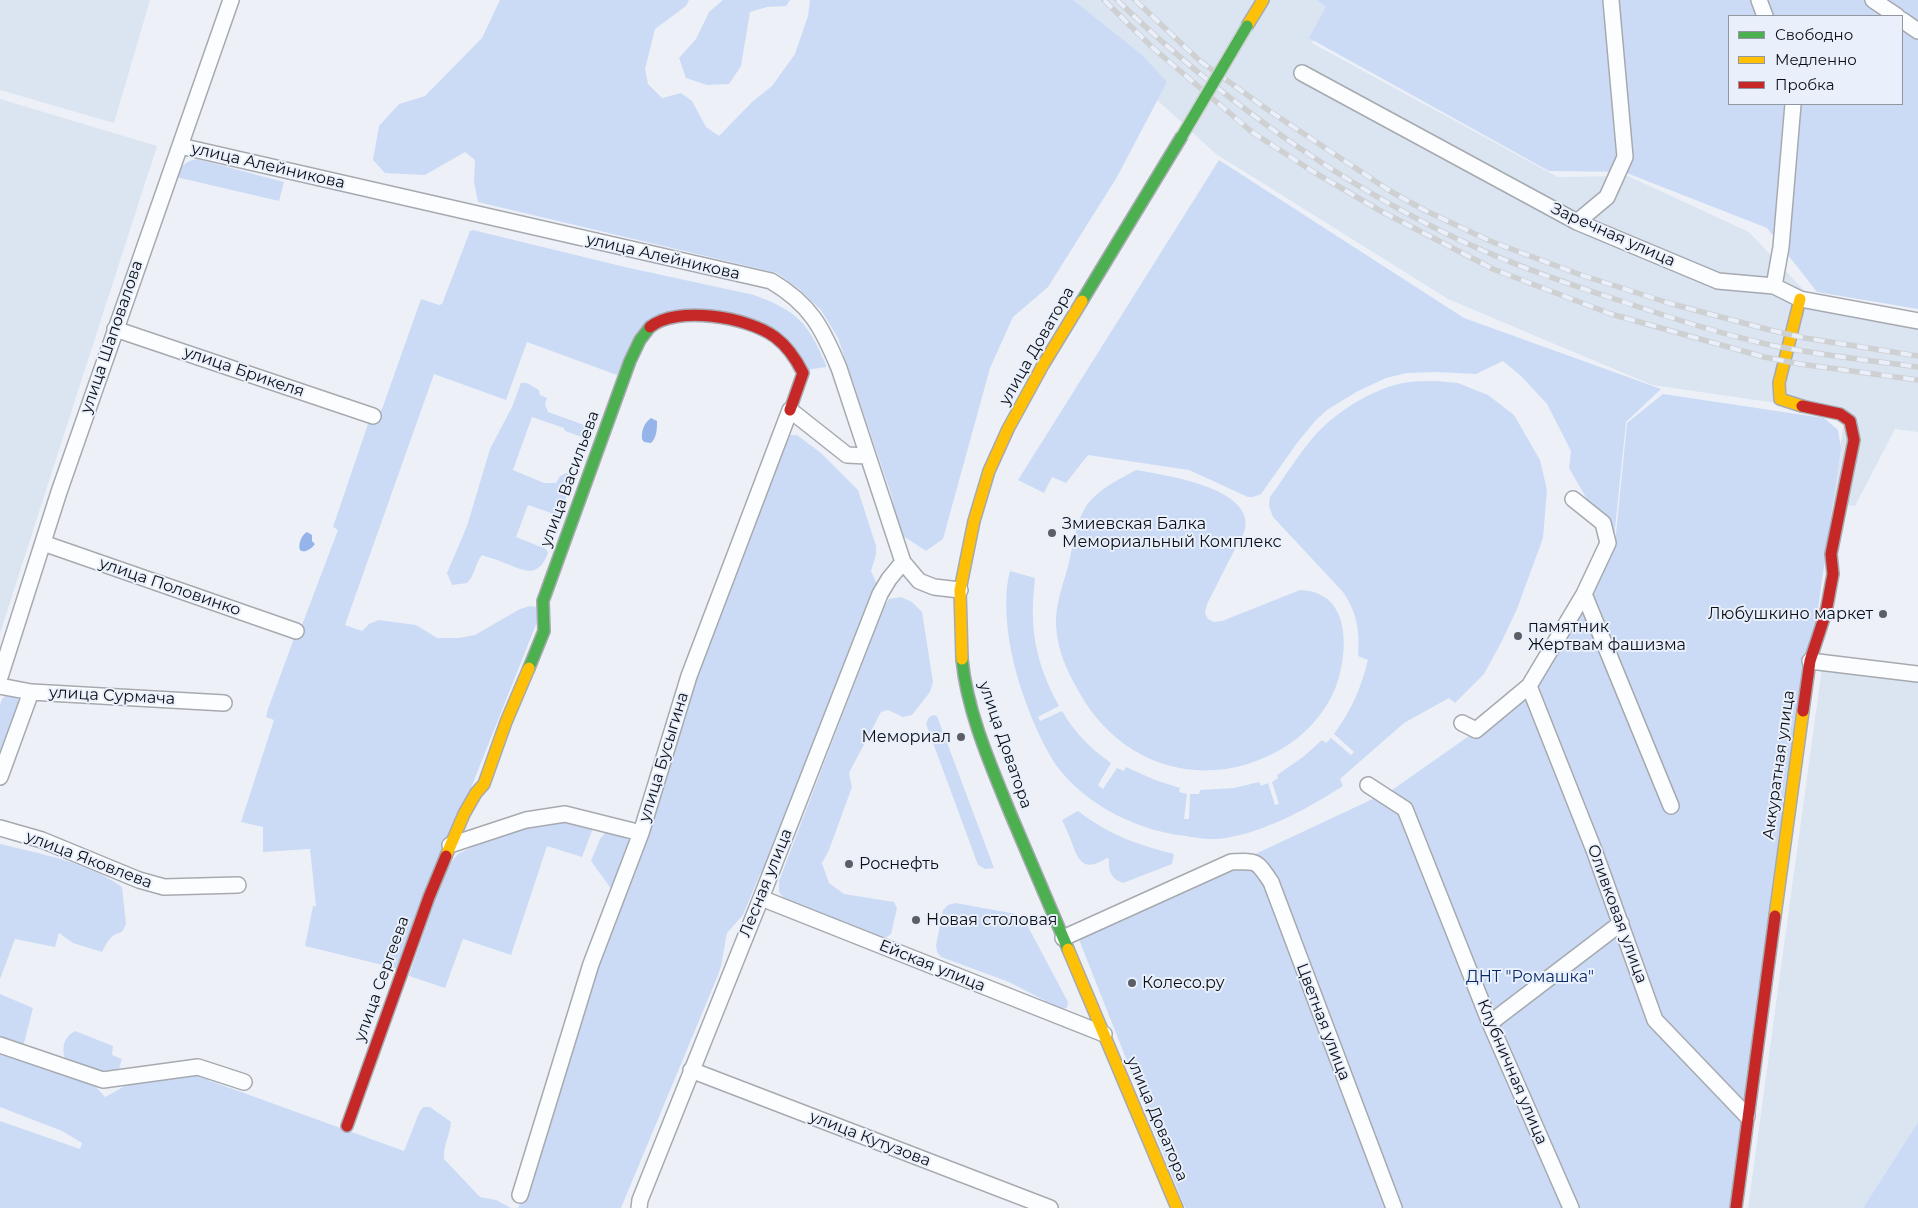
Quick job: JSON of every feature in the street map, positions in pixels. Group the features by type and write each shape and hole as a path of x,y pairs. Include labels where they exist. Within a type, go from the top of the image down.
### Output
{"street":[{"name":"улица Шаповалова","path":"0,677 59,492 230,0"},
{"name":"улица Доватора","path":"1177,1208 994,774 964,678 960,590 974,521 989,471 1008,430 1043,365 1263,0"},
{"path":"1577,222 1607,197 1625,156 1611,0"},
{"path":"1759,0 1765,15"},
{"path":"1873,0 1896,15"},
{"path":"1903,21 1918,31"},
{"name":"Заречная улица","path":"1302,73 1577,222 1718,281 1774,286 1800,299 1918,321"},
{"path":"1774,286 1781,247 1793,105"},
{"name":"улица Алейникова","path":"180,146 771,281 796,297 806,307 821,330 839,368 903,562 919,581 934,587 960,590"},
{"name":"Аккуратная улица","path":"1736,1208 1810,661 1826,612 1832,584 1831,554 1854,440 1850,421 1840,414 1800,406 1780,399 1779,383 1800,299"},
{"name":"улица Васильева","path":"450,845 464,814 476,793 484,784 506,722 544,632 543,601 625,375 640,340 646,331 658,321 692,315 733,319 768,331 786,345 796,358 803,373 790,410"},
{"name":"улица Брикеля","path":"115,329 374,416"},
{"path":"790,410 848,455 868,456"},
{"name":"улица Бусыгина","path":"520,1195 592,964 641,833 689,676 790,410"},
{"path":"1462,723 1476,730 1529,686 1584,594 1608,542 1603,522 1573,499"},
{"name":"улица Половинко","path":"43,543 296,631"},
{"name":"Лесная улица","path":"639,1208 640,1200 691,1070 761,898 880,594 903,562"},
{"path":"1584,594 1671,806"},
{"path":"1810,661 1918,674"},
{"name":"улица Сурмача","path":"0,686 31,692 224,703"},
{"name":"Оливковая улица","path":"1529,686 1594,850 1655,1020 1747,1116"},
{"path":"0,777 31,692"},
{"name":"Клубничная улица","path":"1368,785 1405,809 1490,1023 1571,1208"},
{"path":"450,845 526,820 565,814 600,821 641,833"},
{"name":"улица Яковлева","path":"0,828 42,840 139,880 164,887 238,885"},
{"name":"улица Сергеева","path":"346,1126 429,897 450,845"},
{"name":"Цветная улица","path":"1063,938 1231,862 1253,861 1260,866 1271,882 1394,1208"},
{"name":"Ейская улица","path":"761,898 1104,1034"},
{"path":"1490,1023 1621,923"},
{"path":"0,1045 103,1080 198,1067 244,1082"},
{"name":"улица Кутузова","path":"691,1070 1050,1208"}],"shaded area":[{"path":"0,0 150,0 114,123 0,90"},
{"path":"1042,0 1317,0 1327,7 1312,43 1558,177 1628,176 1749,232 1814,301 1918,318 1918,432 1895,429 1855,506 1830,503 1846,413 1652,385 1448,299 1216,154 1082,31"},
{"path":"0,99 157,146 0,633"},
{"path":"1822,668 1918,679 1918,1122 1863,1208 1748,1208"}],"green space":[{"path":"500,0 689,0 686,6 655,29 645,69 648,84 662,98 681,93 692,101 706,127 719,136 752,102 772,86 795,54 808,16 810,0 1073,0 1142,55 1167,82 1117,177 1048,287 1013,317 990,368 943,539 926,551 900,534 891,494 838,338 821,310 799,289 777,273 478,202 474,182 475,160 465,152 425,175 385,173 373,160 379,126 399,104 425,96 482,38"},
{"path":"723,0 790,0 786,6 767,7 750,12 741,66 729,84 707,85 686,78 679,58 696,39 709,12"},
{"path":"1317,0 1918,0 1918,309 1817,292 1767,228 1624,172 1549,171 1309,38 1326,7"},
{"path":"197,159 284,182 279,201 176,177 184,165"},
{"path":"1219,160 1464,318 1661,389 1626,422 1614,539 1592,508 1569,468 1571,451 1547,404 1521,376 1503,361 1476,374 1407,373 1386,378 1358,391 1327,410 1316,420 1297,443 1261,494 1253,497 1248,497 1189,470 1088,455 1066,483 1052,477 1044,493 1018,480"},
{"path":"473,230 625,267 754,295 791,313 807,328 820,350 826,367 807,370 770,328 656,319 617,375 527,342 506,400 434,374 345,625 362,631 369,624 379,620 416,625 437,638 459,638 475,635 520,609 530,606 536,607 541,612 399,969 305,946 313,906 316,906 310,849 263,852 263,827 241,822 274,720 266,717 268,709 299,625 302,625 338,530 333,527 369,421 382,409 421,299 439,305 442,304 470,231"},
{"path":"1436,381 1458,383 1488,395 1514,415 1540,460 1547,490 1543,538 1517,609 1484,674 1455,703 1449,698 1404,723 1340,779 1343,786 1287,818 1258,830 1220,839 1161,832 1110,812 1080,791 1067,779 1046,749 1019,683 1008,634 1006,601 1010,571 1035,578 1033,612 1036,644 1044,674 1059,706 1038,717 1040,721 1062,711 1084,740 1111,763 1098,785 1103,789 1117,768 1124,771 1126,767 1155,780 1180,788 1179,792 1187,794 1184,819 1189,819 1190,794 1199,794 1200,790 1234,788 1259,782 1261,786 1268,783 1275,805 1279,804 1272,782 1278,778 1277,775 1303,757 1322,740 1326,743 1331,738 1351,755 1354,752 1334,734 1355,699 1368,660 1358,656 1356,622 1348,600 1343,592 1273,517 1269,506 1270,497 1309,442 1342,411 1375,392 1398,384"},
{"path":"521,383 527,383 539,390 540,395 547,398 545,404 548,412 588,425 592,429 588,439 532,417 513,470 544,483 556,483 560,476 566,473 572,474 573,480 560,513 557,515 528,505 516,537 546,549 548,553 540,567 535,570 523,570 482,555 467,583 452,585 447,573 467,526 490,449 512,407"},
{"name":"ДНТ \"Ромашка\"","path":"1663,394 1824,418 1838,430 1841,448 1732,1208 1185,1208 1078,937 1392,790 1516,703 1531,695 1615,543 1627,423"},
{"path":"790,435 797,435 821,453 858,490 876,546 876,555 871,571 877,584 765,871 760,874 743,915 727,933 718,975 621,1208 518,1208 528,1185 553,1088 780,440"},
{"path":"1136,470 1185,480 1222,493 1236,503 1244,515 1245,529 1243,535 1207,604 1205,613 1208,619 1214,622 1222,621 1300,590 1316,593 1327,599 1336,609 1341,621 1344,649 1339,677 1331,697 1320,716 1297,739 1259,760 1229,768 1200,770 1171,766 1144,756 1119,740 1097,719 1079,692 1067,668 1058,643 1056,618 1079,522 1085,508 1095,496"},
{"path":"901,597 912,602 922,612 933,682 930,692 912,715 903,717 888,710 881,712 849,773 852,787 829,850 822,863 829,883 844,894 894,902 897,908 891,934 885,938 785,900 779,892 779,881 883,609 889,599"},
{"path":"8,693 15,695 19,701 0,759 0,705 2,699"},
{"path":"937,716 994,868 985,869 978,865 926,724 929,717"},
{"path":"1078,811 1101,827 1124,838 1174,854 1172,864 1123,883 1111,874 1109,859 1107,858 1095,864 1085,864 1076,853 1062,820"},
{"path":"563,818 592,826 592,831 582,857 547,846 511,955 463,939 445,988 409,976 446,868 458,854 488,839 525,826"},
{"path":"606,832 626,837 630,841 612,890 591,861 600,839"},
{"path":"0,844 79,865 108,878 122,887 126,924 122,932 112,937 102,952 73,943 59,933 55,947 15,939 0,979"},
{"path":"956,903 1016,914 1024,919 1068,1002 1067,1008 1061,1009 1009,982 941,957 937,952 936,945 943,910 948,905"},
{"path":"0,994 33,1008 23,1047 0,1039"},
{"path":"75,1031 113,1046 112,1055 122,1059 118,1072 105,1074 66,1061 64,1044"},
{"path":"0,1052 87,1082 96,1087 105,1097 125,1086 194,1071 208,1076 208,1080 404,1151 419,1113 423,1107 430,1107 451,1122 444,1159 480,1197 496,1200 511,1208 0,1208 0,1121 80,1149 82,1143 62,1131 0,1107"},
{"path":"1918,1122 1918,1208 1863,1208"}],"water":[{"path":"651,418 657,421 656,436 651,443 644,442 642,433 646,422"},
{"path":"307,532 312,535 312,541 315,544 308,550 302,551 299,548 300,543 303,535"}],"railway":[{"path":"1104,0 1153,48 1252,132 1312,171 1379,210 1493,269 1611,314 1764,357 1800,364 1918,380"},
{"path":"1117,0 1190,66 1269,127 1353,182 1461,241 1553,278 1659,314 1730,335 1804,351 1918,367"},
{"path":"1135,0 1200,61 1268,110 1390,191 1424,210 1490,241 1581,275 1672,304 1805,338 1918,356"}],"traffic: fast":[{"path":"1182,136 1247,26"},
{"path":"1082,301 1182,136"},
{"path":"529,668 544,631 543,601 630,361 640,340 650,327"},
{"path":"962,659 974,719 988,758 1068,949"}],"traffic: slow":[{"path":"1247,26 1263,0"},
{"path":"1800,299 1779,383 1780,399 1802,406"},
{"path":"962,659 960,590 974,521 989,471 1008,429 1043,365 1082,301"},
{"path":"446,856 464,814 476,793 484,784 506,722 529,668"},
{"path":"1775,916 1803,711"},
{"path":"1068,949 1177,1208"}],"traffic: jam":[{"path":"650,327 662,320 677,316 712,316 748,324 775,337 791,353 803,373 790,410"},
{"path":"1802,406 1840,414 1850,421 1854,440 1831,554 1833,574 1826,612 1810,661 1803,711"},
{"path":"347,1126 429,897 446,856"},
{"path":"1736,1208 1775,916"}],"place":[{"name":"Змиевская Балка Мемориальный Комплекс","path":"1052,533"},
{"name":"Любушкино маркет","path":"1883,614"},
{"name":"памятник Жертвам фашизма","path":"1518,636"},
{"name":"Мемориал","path":"961,737"},
{"name":"Роснефть","path":"849,864"},
{"name":"Новая столовая","path":"916,920"},
{"name":"Колесо.ру","path":"1132,983"}]}
